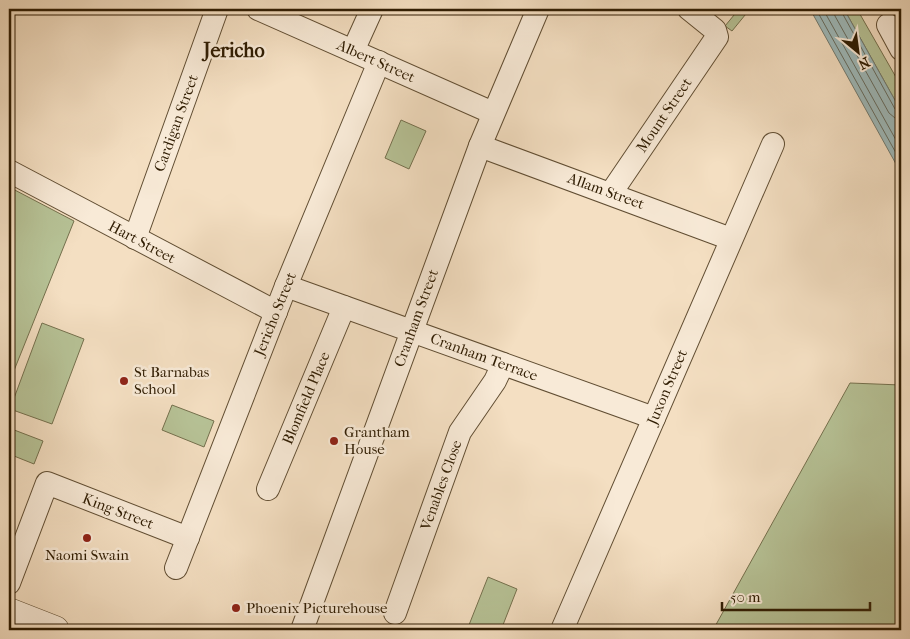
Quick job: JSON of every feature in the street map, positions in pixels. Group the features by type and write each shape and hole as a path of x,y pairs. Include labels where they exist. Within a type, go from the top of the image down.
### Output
{"street":[{"name":"Cardigan Street","path":"135,238 217,9"},
{"name":"Albert Street","path":"258,9 493,113"},
{"path":"353,51 372,9"},
{"name":"Cranham Street","path":"302,630 480,146 538,9"},
{"name":"Mount Street","path":"611,193 717,36 716,30 689,9"},
{"path":"888,25 901,49"},
{"name":"Jericho Street","path":"176,568 286,286 378,62"},
{"name":"Juxon Street","path":"562,630 772,144"},
{"name":"Allam Street","path":"480,146 731,238"},
{"name":"Hart Street","path":"9,171 276,312"},
{"name":"Cranham Terrace","path":"286,286 654,418"},
{"name":"Blomfield Place","path":"268,489 344,307"},
{"name":"Venables Close","path":"395,613 460,432 495,381 503,364"},
{"name":"King Street","path":"9,583 47,483 188,538"},
{"path":"9,612 55,630"}],"green space":[{"path":"739,9 750,9 732,31 725,26"},
{"path":"844,9 857,9 901,86 901,111"},
{"path":"401,120 426,131 409,169 385,158"},
{"path":"9,187 74,221 9,383"},
{"path":"42,323 84,339 52,424 10,409"},
{"path":"850,383 901,385 901,630 713,630"},
{"path":"172,405 214,421 204,447 162,430"},
{"path":"9,428 43,441 34,464 9,454"},
{"path":"488,577 517,589 501,630 467,630"}],"water":[{"path":"810,9 844,9 901,111 901,173"}],"place":[{"name":"St Barnabas School","path":"124,381"},
{"name":"Grantham House","path":"334,441"},
{"name":"Naomi Swain","path":"87,538"},
{"name":"Phoenix Picturehouse","path":"236,608"}],"district":[{"name":"Jericho","path":"234,50"}]}
